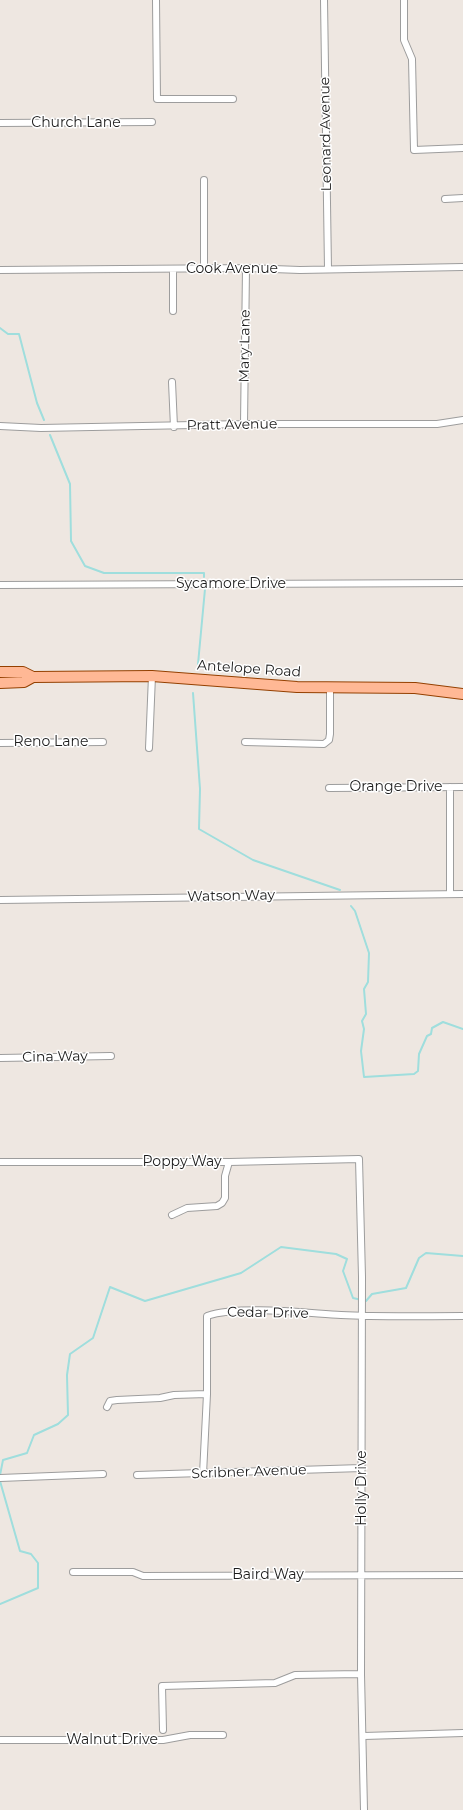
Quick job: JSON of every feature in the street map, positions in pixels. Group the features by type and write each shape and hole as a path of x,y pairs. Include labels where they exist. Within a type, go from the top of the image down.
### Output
{"main road":[{"name":"Antelope Road","path":"0,672 23,672 33,677 152,676 297,687 415,688 463,694"},
{"name":"Antelope Road","path":"0,682 24,682 33,677"}],"street":[{"path":"156,0 157,99 233,99"},
{"name":"Leonard Avenue","path":"324,0 328,269"},
{"path":"404,0 404,40 412,59 414,150 463,148"},
{"name":"Church Lane","path":"0,123 152,122"},
{"path":"204,180 204,269"},
{"path":"445,198 463,198"},
{"name":"Cook Avenue","path":"0,270 246,268 300,270 463,267"},
{"name":"Mary Lane","path":"244,424 246,268"},
{"path":"173,311 174,269"},
{"path":"172,382 174,427"},
{"name":"Pratt Avenue","path":"0,426 41,428 174,427 244,424 437,424 463,420"},
{"name":"Sycamore Drive","path":"0,585 463,583"},
{"path":"149,748 152,676"},
{"path":"245,742 324,744 329,740 330,734 330,687"},
{"name":"Reno Lane","path":"0,743 103,742"},
{"path":"450,787 450,894"},
{"name":"Orange Drive","path":"329,788 463,787"},
{"name":"Watson Way","path":"0,900 463,894"},
{"name":"Cina Way","path":"0,1058 111,1056"},
{"name":"Poppy Way","path":"0,1162 229,1162 341,1159 359,1160 360,1165"},
{"path":"172,1214 187,1208 217,1206 222,1203 225,1198 225,1176 229,1162"},
{"name":"Holly Drive","path":"360,1165 362,1290 361,1674 364,1736 364,1810"},
{"name":"Cedar Drive","path":"207,1394 207,1316 220,1313 252,1311 362,1316 463,1316"},
{"path":"107,1407 110,1401 117,1400 207,1394 203,1474"},
{"name":"Scribner Avenue","path":"137,1475 362,1468"},
{"path":"0,1478 103,1474"},
{"name":"Baird Way","path":"73,1572 133,1572 143,1576 463,1575"},
{"path":"163,1730 162,1686 275,1683 296,1675 361,1674"},
{"path":"364,1736 463,1733"},
{"name":"Walnut Drive","path":"0,1740 163,1740 190,1735 224,1735"}],"waterway":[{"path":"0,328 8,334 19,334 37,403 44,420"},
{"path":"50,435 70,484 71,541 85,566 104,573 204,573 204,577"},
{"path":"198,664 205,589"},
{"path":"193,693 200,789 199,829 253,860 340,890"},
{"path":"351,906 355,911 369,953 368,982 364,989 366,1014 362,1021 364,1029 361,1051 364,1077 414,1074 418,1071 419,1054 427,1036 431,1034 432,1028 443,1022 463,1029"},
{"path":"0,1475 3,1460 27,1453 34,1435 58,1424 68,1415 67,1375 70,1354 93,1338 110,1287 145,1301 241,1273 281,1247 336,1254 347,1259 343,1271 353,1298 366,1301 372,1294 406,1288 419,1258 426,1253 463,1256"},
{"path":"0,1481 20,1551 31,1554 38,1563 38,1588 0,1604"}]}
